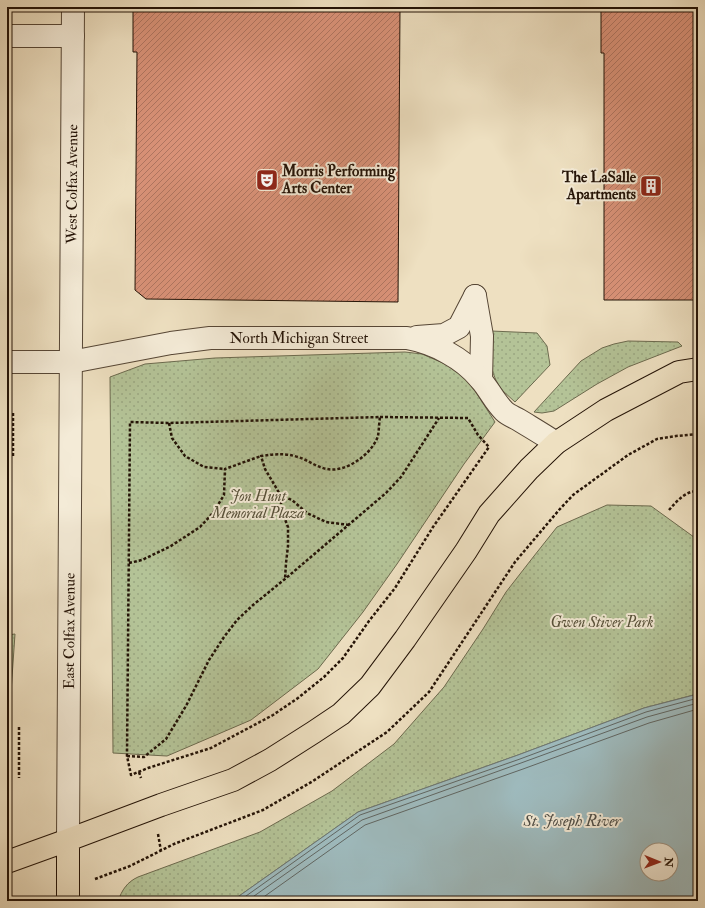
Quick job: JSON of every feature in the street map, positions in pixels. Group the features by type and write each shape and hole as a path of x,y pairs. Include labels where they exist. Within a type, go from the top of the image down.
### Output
{"main road":[{"path":"7,862 155,807 233,780 276,756 341,714 370,686 405,639 466,551 489,514 529,469 556,443 606,410 679,372 698,369"},
{"name":"East Colfax Avenue","path":"68,840 68,900"}],"street":[{"name":"West Colfax Avenue","path":"71,362 73,7"},
{"path":"7,36 73,36"},
{"path":"407,338 444,335 459,327 475,296 482,336 481,380"},
{"name":"North Michigan Street","path":"7,362 71,362 171,343 210,338 407,338 419,340 440,348 456,358 471,369 481,380 491,396 504,411 556,443"},
{"name":"East Colfax Avenue","path":"68,840 71,362"}],"path":[{"path":"13,456 14,413"},
{"path":"169,422 172,438 185,456 204,467 224,469 261,456 281,453 299,457 315,465 328,469 343,468 356,462 369,452 378,437 380,417"},
{"path":"380,417 468,418 478,435 489,446 433,527 395,588 342,658 324,677 298,698 273,715 211,748 132,775 127,756 130,422 380,417"},
{"path":"127,756 144,757 166,738 186,706 209,660 237,620 386,493 401,477 440,418"},
{"path":"130,866 174,844 263,810 313,781 387,732 429,692 515,562 559,510 574,495 628,455 657,439 698,434"},
{"path":"261,456 265,469 281,496 282,509 288,527 285,579"},
{"path":"129,563 142,560 171,546 200,527 213,513 224,495 224,469"},
{"path":"669,510 681,497 693,491 698,491"},
{"path":"281,496 292,500 308,512 326,522 349,525"},
{"path":"19,727 19,778"},
{"path":"139,772 141,778"},
{"path":"158,834 161,851"}],"green space":[{"path":"491,331 537,333 547,346 550,365 515,402 503,391 492,370 490,347"},
{"path":"628,341 678,342 682,346 628,367 597,384 554,411 542,413 534,412 581,361 602,348"},
{"name":"Jon Hunt Memorial Plaza","path":"405,352 422,354 450,366 470,383 495,422 464,464 363,612 318,669 251,720 167,756 113,753 110,377 145,364 215,358"},
{"name":"Gwen Stiver Park","path":"607,505 651,506 698,540 697,694 644,708 358,812 232,901 118,901 125,887 134,879 260,832 332,791 394,744 444,687 506,592 557,527"},
{"path":"15,634 8,736 7,635"}],"water":[{"name":"St. Joseph River","path":"698,694 698,901 232,901 358,812 644,708"}],"pier":[{"path":"697,692 698,901 697,901"}],"building":[{"name":"Morris Performing Arts Center","path":"133,7 400,7 398,302 146,299 135,290 137,52 133,52"},
{"name":"The LaSalle Apartments","path":"601,7 697,7 698,300 604,300 604,53 601,53"}],"place":[{"name":"Morris Performing Arts Center","path":"267,180"},
{"name":"The LaSalle Apartments","path":"651,186"}]}
